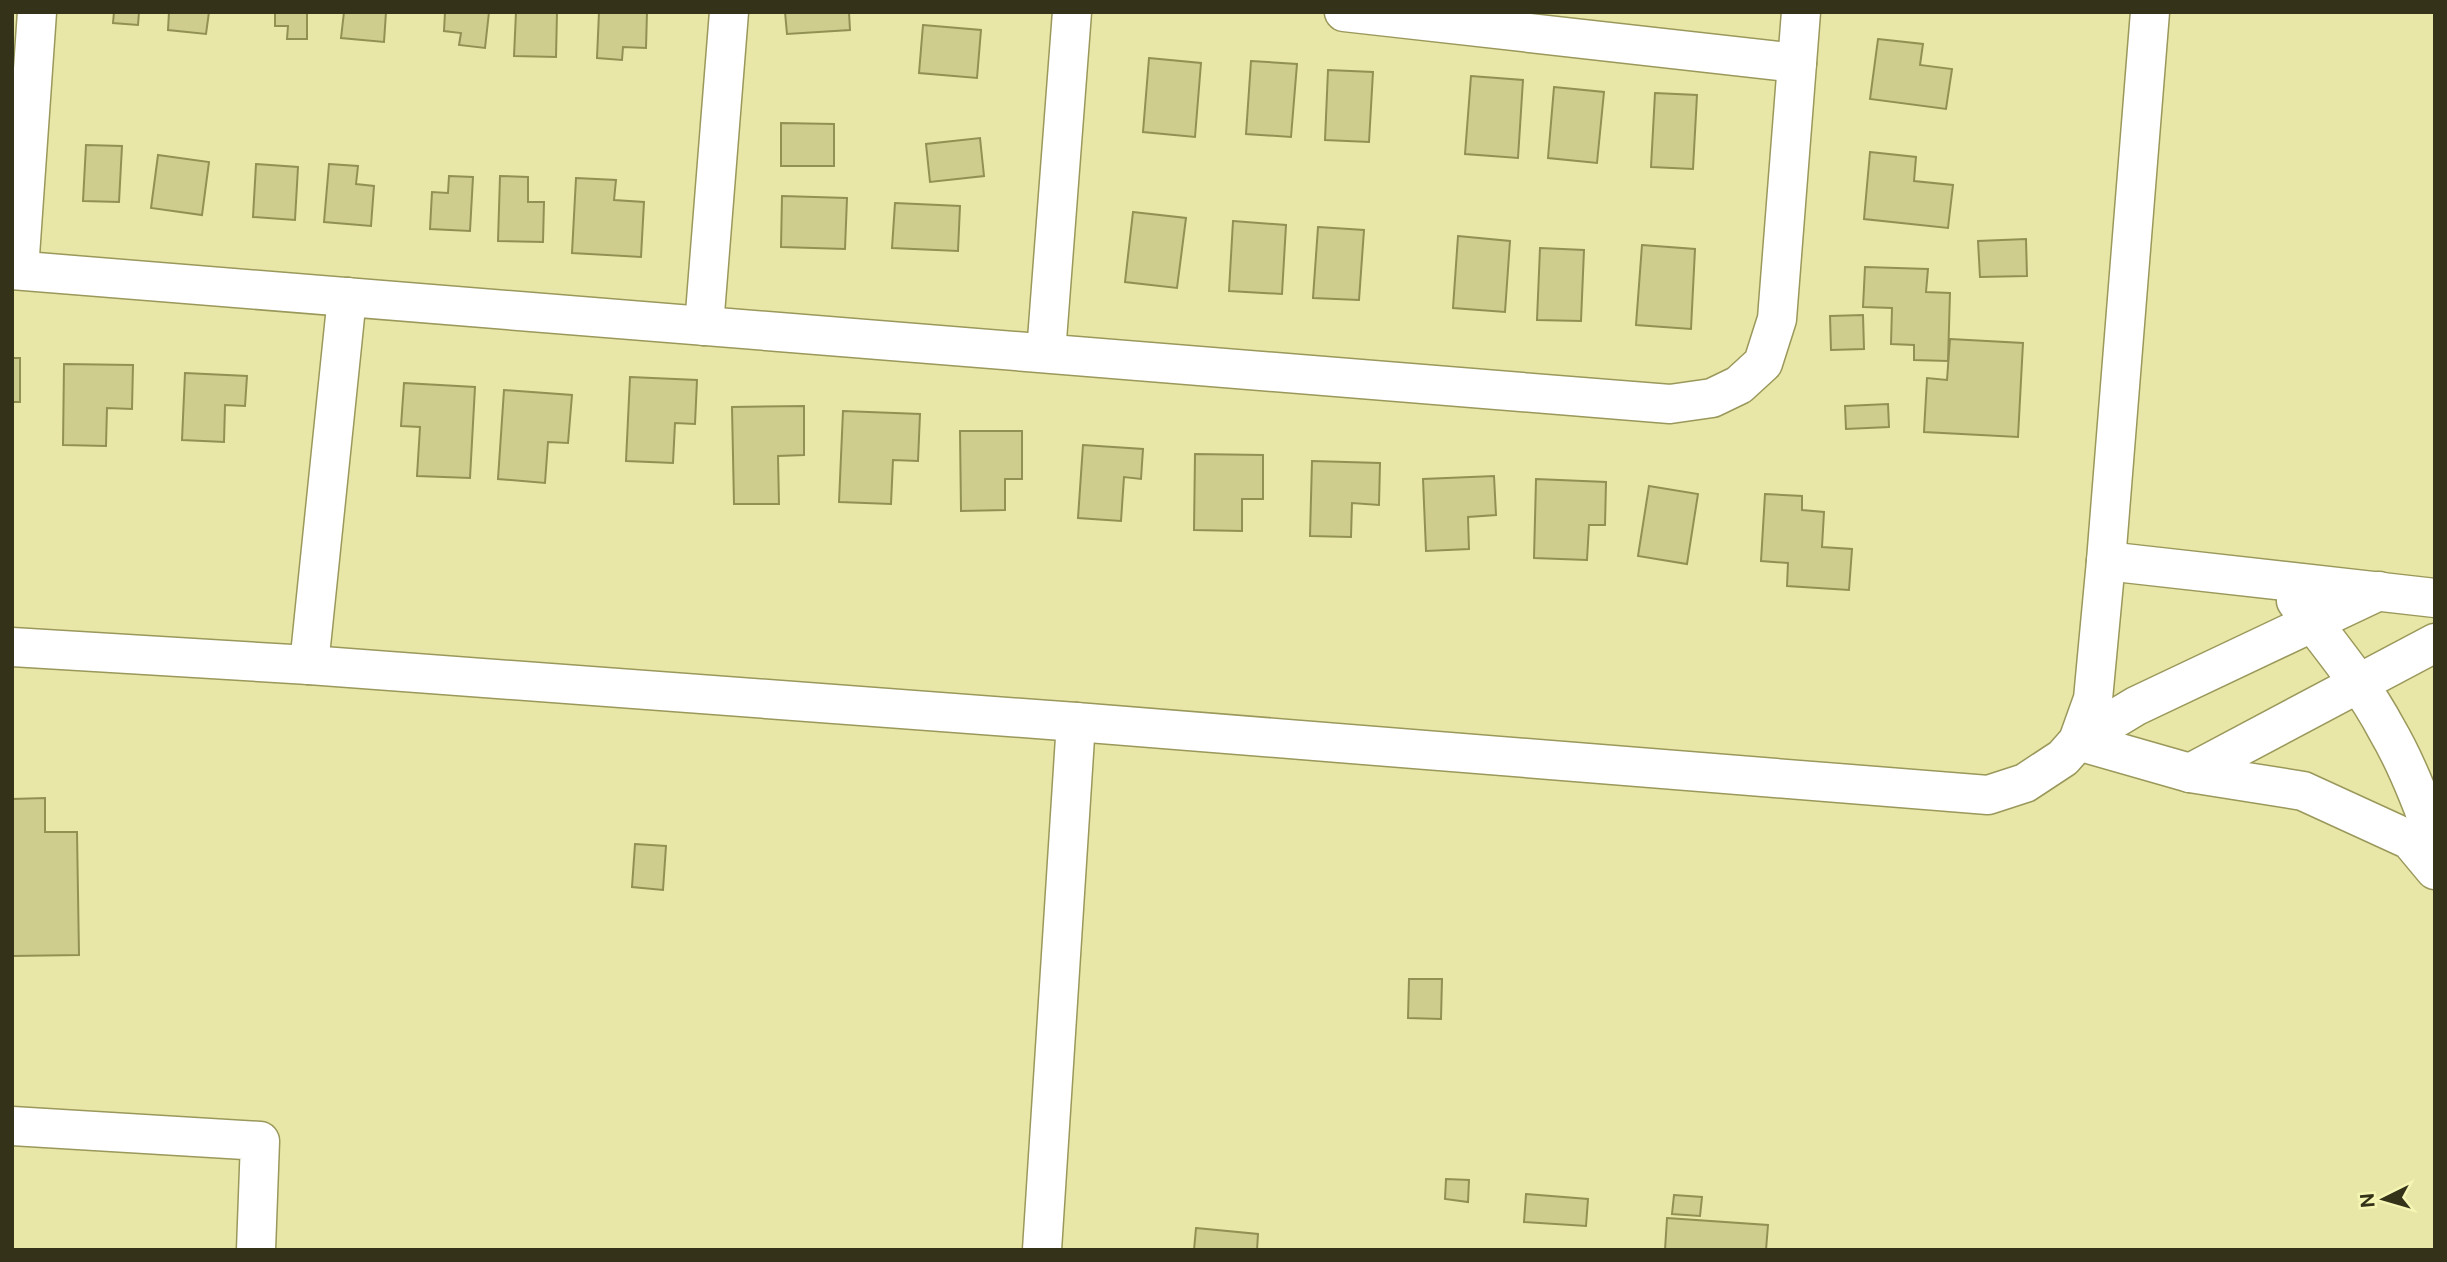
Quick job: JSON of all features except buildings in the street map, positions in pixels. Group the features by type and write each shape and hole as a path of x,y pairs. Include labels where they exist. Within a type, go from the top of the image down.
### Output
{"street":[{"path":"37,12 15,270 1670,404 1712,398 1739,385 1763,363 1777,319 1801,12"},
{"path":"704,326 729,12"},
{"path":"1046,353 1072,12"},
{"path":"1344,12 1797,63"},
{"path":"2078,741 2093,699 2150,12"},
{"path":"309,665 347,297"},
{"path":"2106,561 2435,598"},
{"path":"2281,581 2357,682 2388,730 2435,840"},
{"path":"12,647 309,665 1076,722 1988,795 2025,782 2063,758 2078,741 2136,706 2379,591"},
{"path":"2190,774 2357,682 2435,643"},
{"path":"1042,1250 1076,722"},
{"path":"2078,741 2190,774 2303,790 2410,840 2435,870"},
{"path":"12,1126 260,1142 256,1250"}]}
